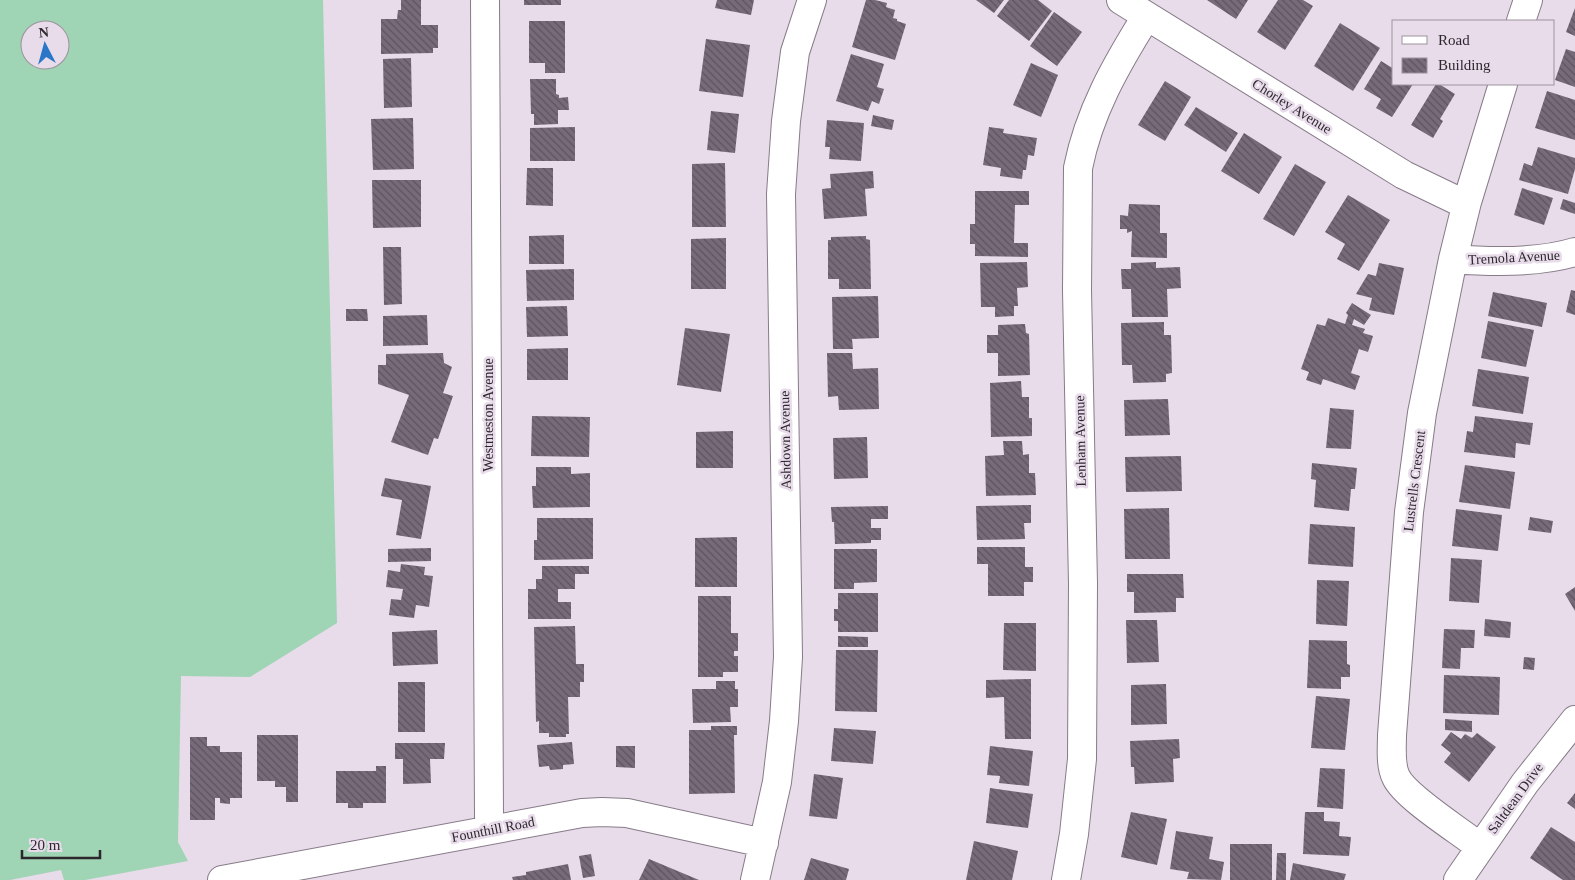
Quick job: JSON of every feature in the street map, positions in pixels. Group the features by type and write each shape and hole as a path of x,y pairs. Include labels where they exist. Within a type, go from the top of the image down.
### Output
{"street":[{"name":"Westmeston Avenue","path":"485,0 489,816 491,829"},
{"name":"Ashdown Avenue","path":"755,880 777,782 788,657 782,185 786,120 795,52 812,0"},
{"name":"Chorley Avenue","path":"1121,0 1404,175 1456,200 1467,202"},
{"path":"1521,20 1528,0"},
{"name":"Lenham Avenue","path":"1066,880 1075,824 1082,759 1083,584 1077,290 1078,168 1094,110 1121,58 1146,17"},
{"name":"Lustrells Crescent","path":"1480,847 1404,789 1395,777 1392,762 1392,735 1409,512 1422,413 1453,259 1467,202 1503,85"},
{"name":"Tremola Avenue","path":"1453,259 1500,261 1536,259 1575,252"},
{"name":"Saltdean Drive","path":"1458,880 1525,783 1575,720"},
{"name":"Founthill Road","path":"222,880 582,813 627,813 764,843"}],"green space":[{"path":"0,0 323,0 337,623 250,677 181,676 178,842 188,861 85,880 64,880 61,870 10,880 0,880"}],"building":[{"path":"401,0 421,0 421,25 438,25 438,48 433,48 433,53 381,54 381,19 397,19 398,10 401,10"},
{"path":"524,0 561,0 561,5 524,5"},
{"path":"717,0 754,0 751,15 715,8"},
{"path":"866,0 887,3 886,7 895,10 893,18 906,24 895,60 852,47"},
{"path":"976,0 1004,0 994,13"},
{"path":"1009,0 1038,0 1052,11 1029,41 997,16"},
{"path":"1207,0 1248,0 1236,19"},
{"path":"1278,0 1303,0 1313,6 1285,50 1257,32"},
{"path":"1575,8 1575,36 1566,32"},
{"path":"1054,12 1082,32 1057,66 1030,46"},
{"path":"529,21 565,21 565,73 545,73 545,63 529,63"},
{"path":"1340,23 1380,48 1353,91 1314,66"},
{"path":"706,39 750,45 743,97 699,91"},
{"path":"1566,49 1575,52 1575,87 1555,80"},
{"path":"851,54 884,64 877,87 884,89 879,104 872,101 868,111 836,101"},
{"path":"411,58 412,107 384,108 383,59"},
{"path":"1381,61 1392,68 1392,85 1412,85 1392,117 1376,108 1381,99 1364,89"},
{"path":"1031,63 1058,75 1041,117 1013,105"},
{"path":"530,79 556,79 556,94 559,95 559,98 568,97 569,110 558,110 558,124 534,125 534,114 531,114"},
{"path":"1165,81 1191,97 1165,141 1138,125"},
{"path":"1435,85 1441,85 1455,94 1440,119 1443,121 1433,138 1411,125"},
{"path":"1547,91 1575,100 1575,140 1535,128"},
{"path":"1196,107 1238,133 1226,152 1184,125"},
{"path":"711,111 739,114 735,153 707,150"},
{"path":"873,115 894,120 892,130 871,126"},
{"path":"413,118 414,169 373,170 371,119"},
{"path":"827,120 864,123 861,161 829,159 830,147 825,147"},
{"path":"575,127 575,161 530,161 530,128"},
{"path":"989,127 1004,129 1003,133 1037,138 1034,156 1028,155 1026,170 1023,170 1022,179 1000,176 1001,168 983,165"},
{"path":"1244,133 1282,157 1259,194 1221,171"},
{"path":"1538,147 1575,158 1575,169 1568,194 1519,180 1524,163 1532,166"},
{"path":"725,163 726,227 692,227 692,164"},
{"path":"1295,164 1326,182 1294,236 1263,219"},
{"path":"527,168 553,168 553,206 526,205"},
{"path":"873,171 874,188 865,189 867,216 824,219 822,189 831,188 830,174"},
{"path":"372,180 421,180 421,227 373,228"},
{"path":"1522,188 1553,198 1544,225 1514,215"},
{"path":"975,191 1029,191 1029,205 1015,205 1014,243 1028,243 1028,257 975,256 975,244 970,244 970,224 975,224"},
{"path":"1348,195 1390,220 1359,271 1337,259 1345,244 1325,232"},
{"path":"1563,199 1575,203 1575,214 1560,209"},
{"path":"1129,204 1160,205 1160,233 1167,233 1167,258 1131,257 1132,231 1127,233 1127,229 1120,229 1120,215 1128,216"},
{"path":"564,235 564,264 529,264 529,236"},
{"path":"866,236 866,239 870,240 871,289 839,289 839,279 828,279 828,240 831,240 831,237"},
{"path":"726,238 726,289 691,289 691,239"},
{"path":"383,247 401,247 402,304 384,305"},
{"path":"1027,262 1028,287 1017,288 1018,306 1014,306 1014,316 995,317 995,307 981,307 980,263"},
{"path":"1156,262 1156,268 1180,267 1181,288 1167,289 1168,317 1132,317 1131,289 1122,289 1121,269 1131,269 1131,263"},
{"path":"1379,263 1404,268 1394,315 1369,310 1372,298 1356,294 1368,274 1376,276"},
{"path":"574,269 574,300 527,301 526,270"},
{"path":"1571,290 1575,291 1575,315 1566,312"},
{"path":"1493,292 1547,303 1542,327 1488,316"},
{"path":"878,296 879,338 852,339 853,349 833,349 832,297"},
{"path":"1352,303 1371,315 1364,325 1354,319 1352,325 1365,329 1363,333 1373,336 1368,352 1359,349 1351,373 1360,376 1355,390 1323,379 1321,385 1306,380 1309,372 1301,369 1317,324 1325,326 1328,318 1345,324 1348,315 1346,313"},
{"path":"567,306 568,336 527,337 526,307"},
{"path":"346,309 367,309 368,321 346,321"},
{"path":"427,315 428,345 383,346 383,316"},
{"path":"1488,321 1534,330 1526,367 1481,358"},
{"path":"1164,322 1164,335 1171,335 1172,373 1166,374 1166,382 1133,383 1132,365 1122,365 1121,323"},
{"path":"1025,324 1026,333 1029,334 1030,375 998,376 998,353 987,353 987,335 998,335 998,325"},
{"path":"685,328 730,334 721,392 677,385"},
{"path":"568,348 568,380 527,380 527,349"},
{"path":"443,353 444,363 452,367 443,393 453,396 438,439 434,438 428,455 391,442 409,395 378,384 378,365 386,365 386,354"},
{"path":"827,353 852,353 853,369 878,368 879,409 839,410 838,396 828,397"},
{"path":"1478,369 1529,377 1523,414 1472,406"},
{"path":"1021,381 1022,397 1029,397 1029,418 1032,418 1032,436 991,437 990,383"},
{"path":"1168,399 1170,435 1125,436 1124,400"},
{"path":"1330,408 1354,410 1351,449 1326,448"},
{"path":"532,416 590,417 589,457 531,456"},
{"path":"1475,416 1533,423 1530,445 1516,443 1515,458 1464,452 1467,431 1473,432"},
{"path":"733,431 733,468 696,468 696,432"},
{"path":"867,437 868,478 834,479 833,438"},
{"path":"1003,441 1022,441 1023,455 1029,454 1029,473 1035,473 1036,495 986,496 985,456 1004,455"},
{"path":"1181,456 1182,491 1126,492 1125,457"},
{"path":"1312,463 1357,468 1355,489 1351,489 1349,511 1314,507 1316,480 1311,479"},
{"path":"1465,465 1515,472 1510,509 1459,502"},
{"path":"536,467 571,467 571,474 590,473 590,507 533,508 532,486 536,486"},
{"path":"385,478 431,486 421,539 396,535 402,500 381,496"},
{"path":"1031,505 1031,523 1024,523 1025,539 977,540 976,506"},
{"path":"888,506 888,519 871,519 871,528 881,528 881,540 871,540 871,543 835,544 831,507"},
{"path":"1169,508 1170,559 1125,559 1124,509"},
{"path":"1456,509 1502,515 1498,551 1452,546"},
{"path":"1530,517 1553,521 1551,533 1528,530"},
{"path":"537,518 593,518 593,559 534,560 534,540 537,540"},
{"path":"1310,524 1355,527 1353,567 1308,564"},
{"path":"737,537 737,587 695,587 695,538"},
{"path":"977,547 1025,547 1025,567 1033,567 1033,582 1024,582 1024,596 988,596 988,564 977,564"},
{"path":"431,548 431,561 388,562 388,549"},
{"path":"834,549 877,549 877,582 854,583 854,589 834,589"},
{"path":"1451,558 1482,560 1479,603 1449,601"},
{"path":"401,564 425,567 424,575 433,576 429,607 416,605 414,618 389,615 391,599 401,600 403,589 386,587 388,570 400,572"},
{"path":"542,566 589,566 589,574 575,574 575,589 558,589 558,602 571,602 571,619 528,619 528,589 536,589 536,579 542,579"},
{"path":"1127,574 1183,574 1184,598 1176,598 1176,612 1134,613 1134,592 1127,592"},
{"path":"1317,580 1349,581 1347,626 1316,624"},
{"path":"1575,587 1575,611 1565,594"},
{"path":"838,593 878,593 878,632 838,632 838,621 834,621 834,609 838,609"},
{"path":"698,596 731,596 731,633 738,633 738,651 734,651 734,656 738,656 738,672 723,672 723,677 698,677"},
{"path":"1485,619 1511,622 1510,638 1484,636"},
{"path":"1126,620 1157,620 1159,662 1127,663"},
{"path":"1004,623 1036,623 1036,671 1003,670"},
{"path":"575,626 576,664 584,664 584,682 580,682 580,697 568,697 569,734 566,734 566,737 549,737 549,733 539,733 539,721 536,722 534,627"},
{"path":"1444,629 1475,630 1474,648 1461,648 1460,669 1442,668"},
{"path":"437,630 438,664 393,666 392,632"},
{"path":"838,636 868,637 868,647 838,647"},
{"path":"1309,640 1347,641 1347,664 1350,665 1350,677 1341,677 1341,689 1307,688"},
{"path":"836,650 878,650 877,712 835,711"},
{"path":"1524,657 1535,658 1534,670 1523,669"},
{"path":"1444,675 1500,677 1499,715 1443,713"},
{"path":"1031,679 1031,739 1005,739 1004,697 986,698 986,680"},
{"path":"716,681 735,681 735,689 738,689 738,707 730,707 731,722 693,723 692,689 716,689"},
{"path":"398,682 425,682 425,732 398,732"},
{"path":"1166,684 1167,724 1131,725 1131,685"},
{"path":"1316,696 1350,699 1345,750 1311,748"},
{"path":"1445,719 1472,721 1472,732 1445,730"},
{"path":"711,726 737,726 737,735 734,735 735,793 689,794 689,730 711,730"},
{"path":"834,728 876,731 873,764 831,761"},
{"path":"1451,732 1461,739 1465,734 1472,738 1477,733 1496,747 1469,782 1444,762 1451,753 1441,745"},
{"path":"257,735 298,735 298,802 286,802 286,787 275,787 275,781 257,781"},
{"path":"190,737 207,737 207,746 220,746 220,752 242,752 242,798 230,798 230,804 220,803 220,798 215,798 215,820 190,820"},
{"path":"1179,739 1180,758 1173,759 1174,782 1135,784 1134,767 1131,767 1130,741"},
{"path":"572,742 574,764 563,765 563,769 550,770 549,766 539,767 537,745"},
{"path":"395,743 445,743 444,759 430,759 431,783 403,784 403,759 395,759"},
{"path":"616,746 635,746 635,768 616,767"},
{"path":"990,746 1033,751 1029,786 999,783 1000,776 987,775"},
{"path":"376,766 386,766 386,803 363,803 363,808 348,808 348,803 336,803 336,771 376,771"},
{"path":"1320,768 1345,769 1343,809 1317,807"},
{"path":"814,774 843,778 837,819 809,816"},
{"path":"990,788 1033,794 1028,828 986,823"},
{"path":"1575,793 1575,809 1567,803"},
{"path":"1131,812 1167,819 1157,865 1121,857"},
{"path":"1305,812 1324,812 1324,821 1340,822 1339,836 1351,837 1349,856 1303,854"},
{"path":"1551,827 1575,842 1575,880 1563,880 1530,858"},
{"path":"1176,831 1213,837 1209,859 1224,862 1221,880 1187,879 1189,872 1170,869"},
{"path":"974,841 1018,851 1012,880 966,880"},
{"path":"1230,844 1272,844 1272,880 1230,880"},
{"path":"1277,853 1286,853 1286,880 1276,880"},
{"path":"591,854 595,876 583,878 579,856"},
{"path":"811,858 849,869 846,880 804,880"},
{"path":"649,859 699,880 639,880"},
{"path":"1293,863 1346,874 1344,880 1290,880"},
{"path":"568,864 571,880 513,880 512,877 526,875 526,872"}]}
